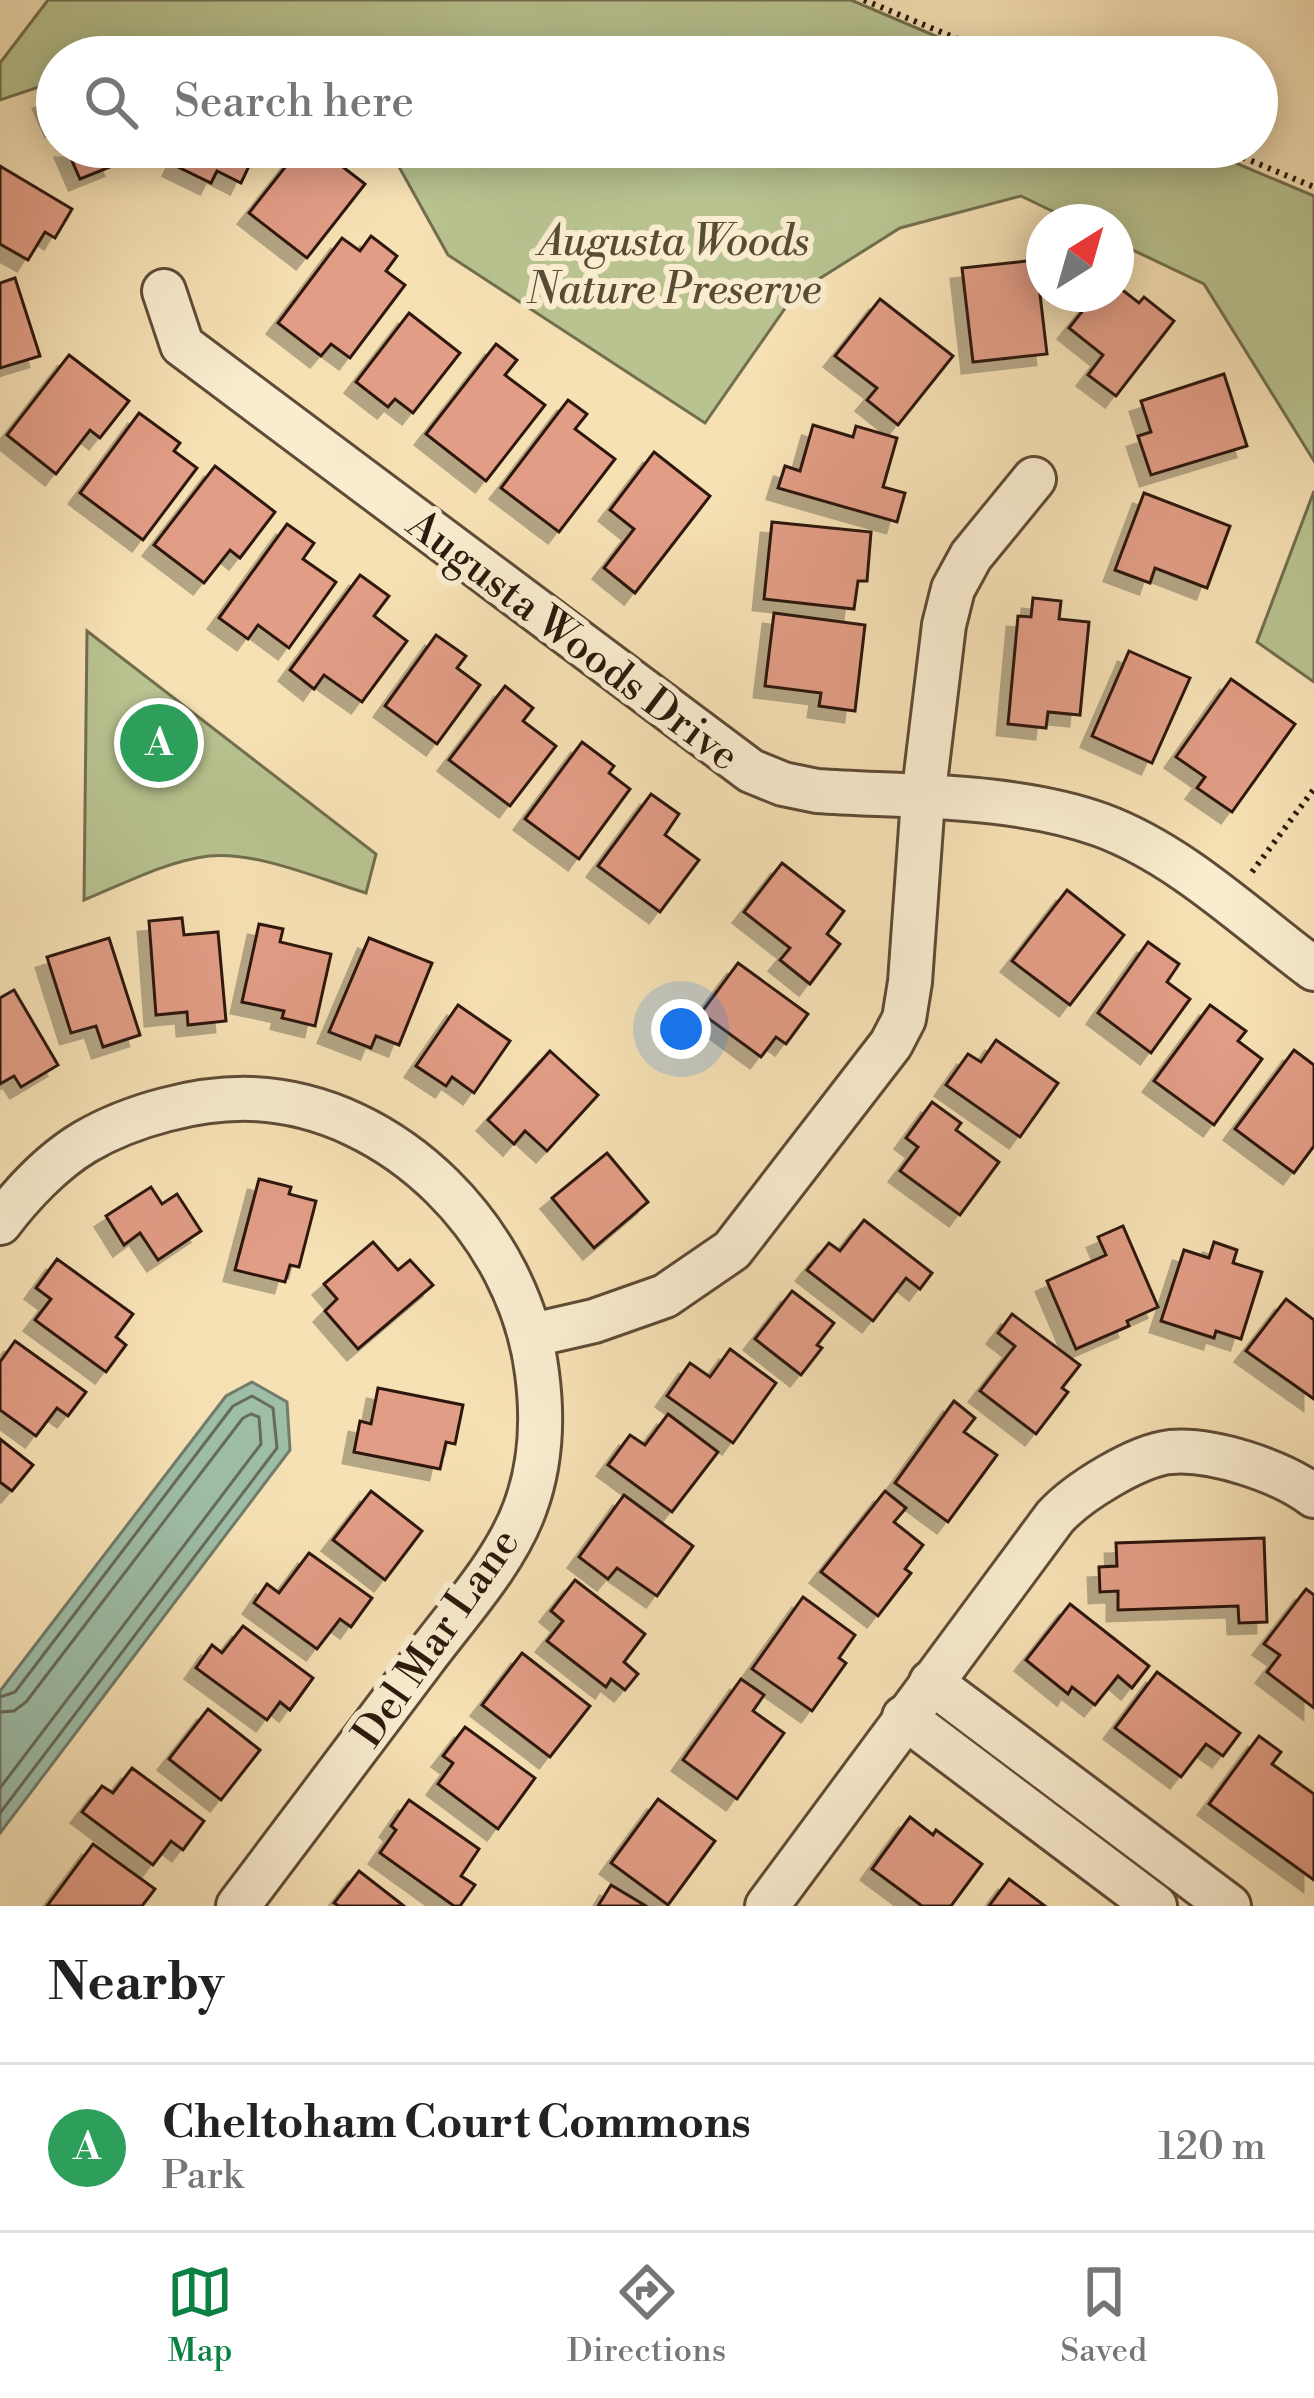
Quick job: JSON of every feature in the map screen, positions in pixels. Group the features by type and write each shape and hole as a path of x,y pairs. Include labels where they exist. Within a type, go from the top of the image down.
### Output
{"street":[{"name":"Augusta Woods Drive","path":"164,291 182,345 751,771 817,791 1045,810 1099,824 1174,862 1314,970"},
{"path":"533,1335 594,1322 665,1296 732,1250 891,1044 904,1019 910,982 923,799 952,589 971,556 1034,479"},
{"name":"Del Mar Lane","path":"0,1223 21,1196 85,1142 140,1120 202,1102 253,1100 294,1106 379,1139 418,1165 451,1196 479,1226 503,1263 533,1335 543,1420 525,1508 487,1575 238,1906"},
{"path":"767,1906 1055,1516 1078,1492 1169,1452 1255,1464 1314,1496"},
{"path":"931,1682 1229,1906"},
{"path":"904,1718 1154,1906"}],"path":[{"path":"863,0 950,36"},
{"path":"1269,168 1314,187"},
{"path":"1228,904 1314,789"}],"green space":[{"path":"48,0 851,0 936,36 36,36 36,88 0,100 0,63"},
{"name":"Augusta Woods Nature Preserve","path":"400,168 1248,168 1314,196 1314,461 1204,284 1134,251 1134,204 1038,204 1021,196 900,228 795,294 705,423 448,255"},
{"path":"1314,491 1314,682 1257,642"},
{"path":"87,631 376,854 366,893 267,862 209,856 161,868 84,900"}],"water":[{"path":"252,1382 287,1402 290,1450 0,1833 0,1691 226,1396"}],"building":[{"path":"0,166 72,209 55,238 45,232 28,260 0,244"},
{"path":"75,168 108,168 80,179"},
{"path":"180,168 248,168 241,183 217,171 211,183"},
{"path":"284,168 344,168 365,184 307,258 249,213"},
{"path":"371,236 397,256 386,271 405,285 350,358 331,344 321,356 278,323 342,238 360,251"},
{"path":"1026,261 1026,312 1042,312 1047,354 973,362 962,268"},
{"path":"15,278 40,356 0,368 0,283"},
{"path":"1144,297 1174,321 1116,396 1088,375 1103,355 1069,328 1082,312 1134,312 1134,299 1139,303"},
{"path":"880,299 953,356 898,425 867,400 877,388 835,356"},
{"path":"409,313 460,353 413,413 395,399 388,407 356,382"},
{"path":"496,344 517,360 505,375 545,405 486,481 426,434"},
{"path":"69,355 129,401 100,438 90,430 56,474 7,435"},
{"path":"1224,374 1247,446 1151,475 1138,436 1151,432 1141,401"},
{"path":"568,400 587,414 575,429 615,459 559,532 501,488"},
{"path":"139,413 180,443 174,451 197,468 143,540 80,493"},
{"path":"813,425 853,437 856,426 897,438 883,487 905,493 897,522 778,488 785,466 800,471"},
{"path":"654,452 710,496 635,593 604,568 634,529 610,510"},
{"path":"215,466 275,512 240,558 230,550 204,583 154,545"},
{"path":"1144,493 1230,526 1207,588 1155,568 1150,583 1115,570"},
{"path":"772,522 871,532 867,581 858,581 854,609 764,599"},
{"path":"287,524 314,543 303,559 336,582 289,648 258,625 248,639 219,618"},
{"path":"360,575 389,596 374,616 407,641 362,702 324,675 314,689 290,670"},
{"path":"1033,598 1061,601 1059,619 1089,622 1080,715 1048,712 1046,728 1008,724 1018,616 1031,617"},
{"path":"774,613 865,625 855,711 819,706 821,693 765,686"},
{"path":"436,635 466,656 457,668 480,685 437,744 385,706"},
{"path":"1129,651 1190,678 1152,763 1092,736"},
{"path":"1231,679 1295,724 1232,812 1197,788 1205,777 1176,757"},
{"path":"505,686 533,708 523,721 556,746 510,806 449,760"},
{"path":"582,742 614,766 609,773 630,789 579,859 525,819"},
{"path":"651,794 679,814 665,835 699,860 660,912 598,866"},
{"path":"782,863 844,911 827,934 840,944 810,984 780,960 790,948 744,912"},
{"path":"1067,890 1124,935 1070,1005 1012,961"},
{"path":"182,918 184,935 218,932 226,1021 188,1025 187,1012 156,1015 149,921"},
{"path":"259,924 283,929 280,942 331,954 315,1026 282,1018 284,1011 242,1002"},
{"path":"109,938 140,1035 103,1047 96,1026 71,1033 47,957"},
{"path":"369,938 432,963 399,1045 376,1036 371,1048 329,1032"},
{"path":"1148,942 1179,964 1167,982 1190,999 1151,1053 1098,1013"},
{"path":"738,963 808,1014 786,1044 776,1037 761,1057 701,1013"},
{"path":"14,990 58,1065 21,1087 14,1076 0,1084 0,998"},
{"path":"458,1005 510,1041 474,1093 452,1077 446,1086 416,1066"},
{"path":"1210,1005 1246,1031 1238,1041 1262,1059 1214,1125 1154,1081"},
{"path":"996,1040 1058,1083 1020,1137 946,1085 968,1054 981,1062"},
{"path":"1294,1050 1314,1065 1314,1146 1294,1173 1235,1129"},
{"path":"550,1051 598,1095 547,1151 525,1131 514,1144 488,1120"},
{"path":"932,1102 961,1123 956,1130 999,1162 960,1215 900,1171 918,1147 906,1138"},
{"path":"607,1153 648,1202 594,1248 552,1198"},
{"path":"259,1179 291,1187 289,1194 316,1201 299,1267 290,1265 285,1282 235,1270"},
{"path":"151,1187 162,1204 177,1194 201,1231 158,1260 140,1233 124,1245 106,1216"},
{"path":"864,1220 932,1273 920,1289 906,1278 873,1321 807,1270 829,1243 840,1251"},
{"path":"1123,1226 1158,1307 1127,1321 1129,1326 1076,1349 1047,1281 1106,1255 1098,1237"},
{"path":"373,1242 398,1270 410,1260 433,1285 358,1349 325,1311 337,1299 324,1284"},
{"path":"1214,1242 1237,1250 1233,1263 1262,1272 1241,1339 1216,1331 1214,1338 1161,1321 1184,1250 1209,1258"},
{"path":"57,1259 133,1314 116,1337 126,1345 106,1372 35,1320 51,1299 36,1288"},
{"path":"792,1291 834,1323 801,1375 755,1339"},
{"path":"1286,1299 1314,1320 1314,1399 1246,1351"},
{"path":"1012,1314 1080,1365 1062,1388 1068,1392 1036,1434 980,1391 1015,1346 998,1333"},
{"path":"15,1341 86,1392 68,1416 57,1408 36,1436 0,1410 0,1362"},
{"path":"730,1349 776,1383 733,1443 667,1396 690,1363 710,1377"},
{"path":"378,1388 463,1405 455,1444 446,1442 440,1469 354,1452 360,1421 371,1424"},
{"path":"954,1401 975,1418 964,1432 997,1455 948,1522 895,1483"},
{"path":"668,1414 718,1452 672,1512 608,1465 630,1435 645,1445"},
{"path":"0,1439 33,1465 12,1491 0,1482"},
{"path":"371,1491 422,1531 385,1580 333,1540"},
{"path":"885,1491 906,1508 894,1522 923,1545 905,1569 911,1573 878,1616 821,1572"},
{"path":"624,1495 693,1546 657,1596 617,1568 608,1579 579,1557"},
{"path":"1264,1538 1267,1622 1239,1623 1238,1606 1118,1610 1118,1591 1100,1592 1099,1567 1117,1566 1116,1543"},
{"path":"309,1553 372,1598 351,1627 340,1619 317,1649 254,1603 267,1584 279,1593"},
{"path":"575,1580 645,1634 624,1662 638,1674 625,1690 611,1679 606,1687 547,1641 563,1621 551,1611"},
{"path":"1306,1589 1314,1595 1314,1708 1267,1672 1280,1655 1264,1644"},
{"path":"803,1597 855,1635 839,1658 846,1663 812,1711 752,1669"},
{"path":"1070,1604 1149,1666 1132,1688 1118,1676 1095,1705 1072,1687 1068,1694 1026,1660"},
{"path":"243,1626 313,1678 290,1710 280,1702 267,1720 196,1668 212,1645 222,1653"},
{"path":"522,1653 590,1706 550,1757 482,1705"},
{"path":"1157,1672 1240,1733 1223,1756 1206,1744 1181,1777 1115,1728"},
{"path":"741,1679 764,1695 753,1711 784,1733 737,1799 683,1760"},
{"path":"208,1709 260,1750 221,1800 169,1759"},
{"path":"465,1727 535,1778 498,1829 438,1784 453,1763 443,1756"},
{"path":"1259,1736 1281,1752 1272,1764 1314,1794 1314,1880 1209,1804"},
{"path":"132,1768 204,1821 183,1850 171,1841 153,1865 82,1812 102,1786 113,1793"},
{"path":"658,1799 715,1841 668,1905 611,1863"},
{"path":"409,1800 479,1849 461,1876 475,1885 460,1906 380,1853"},
{"path":"910,1817 982,1864 951,1906 922,1906 872,1869"},
{"path":"93,1844 155,1889 142,1906 47,1906"},
{"path":"359,1871 404,1906 334,1903"},
{"path":"1009,1879 1045,1906 989,1906"},
{"path":"611,1885 646,1906 598,1906"}],"place":[{"name":"Cheltoham Court Commons","path":"159,743"}]}
